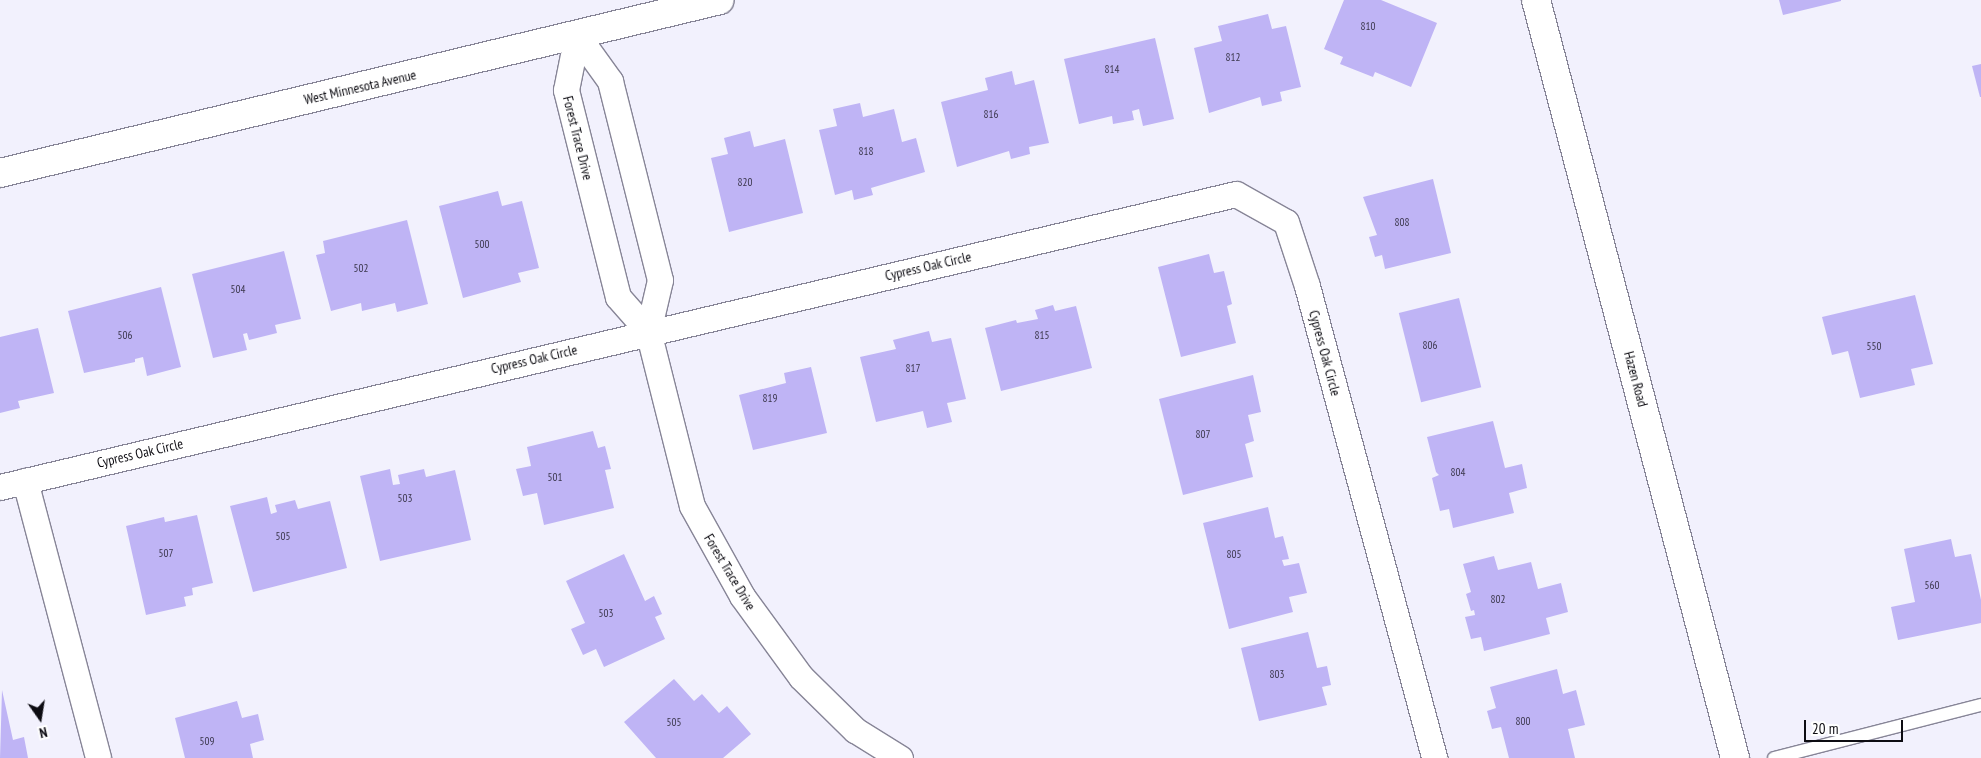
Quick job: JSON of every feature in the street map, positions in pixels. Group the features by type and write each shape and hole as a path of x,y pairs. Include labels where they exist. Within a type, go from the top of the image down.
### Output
{"street":[{"name":"West Minnesota Avenue","path":"0,173 720,0"},
{"name":"Hazen Road","path":"1536,0 1735,758"},
{"name":"Forest Trace Drive","path":"577,35 610,81 660,280 648,332"},
{"name":"Forest Trace Drive","path":"577,35 566,90 618,297 648,332 692,506 742,596 801,677 855,730 900,758"},
{"name":"Cypress Oak Circle","path":"0,488 648,332 1236,194 1286,222 1307,286 1434,758"},
{"path":"25,481 98,758"}],"lane":[{"path":"1774,758 1981,705"}],"building":[{"path":"1344,0 1381,0 1437,23 1411,87 1375,72 1373,77 1340,64 1343,57 1324,49"},
{"path":"1779,0 1841,0 1841,1 1783,15"},
{"path":"1268,14 1272,29 1286,26 1301,87 1280,92 1282,101 1262,106 1260,97 1209,113 1194,48 1222,41 1218,26"},
{"path":"1155,38 1174,119 1143,126 1139,109 1132,111 1134,120 1113,124 1112,116 1079,124 1064,59"},
{"path":"1981,64 1981,97 1980,97 1972,66"},
{"path":"1012,71 1015,85 1034,80 1049,143 1029,147 1030,154 1011,159 1009,151 957,167 941,102 988,90 985,78"},
{"path":"860,103 863,117 894,109 902,142 916,138 925,172 871,188 873,195 854,200 852,190 835,195 819,130 837,126 833,109"},
{"path":"750,131 754,147 785,139 803,213 729,232 711,158 728,154 724,138"},
{"path":"1433,179 1451,253 1385,269 1382,255 1375,257 1369,237 1377,235 1363,197"},
{"path":"498,191 502,206 522,201 539,268 518,273 521,282 463,298 439,206"},
{"path":"407,220 428,304 397,312 395,303 362,311 361,303 331,311 316,255 325,253 323,241"},
{"path":"284,251 301,319 275,325 277,333 249,340 247,333 243,334 247,350 213,358 192,274"},
{"path":"1209,254 1214,273 1224,271 1232,304 1227,306 1236,343 1181,357 1158,267"},
{"path":"161,287 181,367 147,376 143,357 135,359 135,362 84,373 68,311"},
{"path":"1915,295 1933,364 1911,369 1915,385 1860,398 1848,351 1832,355 1822,317"},
{"path":"1459,298 1481,387 1421,402 1399,313"},
{"path":"1053,305 1055,311 1076,306 1092,368 1001,391 985,328 1016,320 1017,323 1038,319 1035,310"},
{"path":"38,328 54,393 18,401 20,408 0,413 0,337"},
{"path":"929,331 932,342 951,338 966,399 947,403 952,422 927,428 923,411 876,422 860,357 896,349 893,340"},
{"path":"811,367 827,433 753,450 739,395 786,383 784,373"},
{"path":"1253,375 1261,412 1248,415 1254,441 1245,444 1253,477 1183,495 1159,399"},
{"path":"1493,421 1505,468 1522,464 1527,488 1509,493 1514,513 1453,528 1449,509 1440,511 1432,478 1439,475 1436,472 1427,437"},
{"path":"593,431 598,448 605,446 611,469 605,470 614,508 544,525 537,493 523,496 516,469 531,466 527,447"},
{"path":"390,469 393,485 400,484 398,475 424,469 426,477 455,470 471,540 380,561 360,476"},
{"path":"267,497 271,514 277,512 275,505 295,500 298,509 330,501 347,568 253,592 230,506"},
{"path":"1268,507 1275,538 1283,536 1289,559 1282,560 1284,566 1299,563 1307,593 1289,597 1293,612 1229,629 1203,523"},
{"path":"197,515 213,583 192,588 193,595 184,597 186,606 146,615 126,526 164,517 165,522"},
{"path":"1951,539 1955,557 1971,554 1981,600 1981,623 1898,640 1891,607 1915,602 1904,549"},
{"path":"624,554 645,601 654,596 662,614 655,617 665,639 604,667 596,649 583,655 571,629 585,623 566,581"},
{"path":"1494,556 1498,570 1531,562 1538,589 1561,583 1568,612 1546,618 1550,634 1484,651 1481,637 1471,639 1465,617 1475,615 1474,610 1471,611 1466,594 1471,592 1463,564"},
{"path":"1308,632 1317,668 1327,666 1331,685 1322,687 1327,705 1259,721 1241,648"},
{"path":"1557,669 1563,694 1576,690 1585,725 1568,729 1575,758 1509,758 1501,727 1492,729 1487,711 1496,708 1490,687"},
{"path":"674,679 694,701 702,694 719,713 727,706 751,734 723,758 656,758 624,722"},
{"path":"2,690 13,740 24,737 28,758 0,758"},
{"path":"237,701 242,718 258,714 264,740 250,744 253,758 185,758 175,718"}]}
